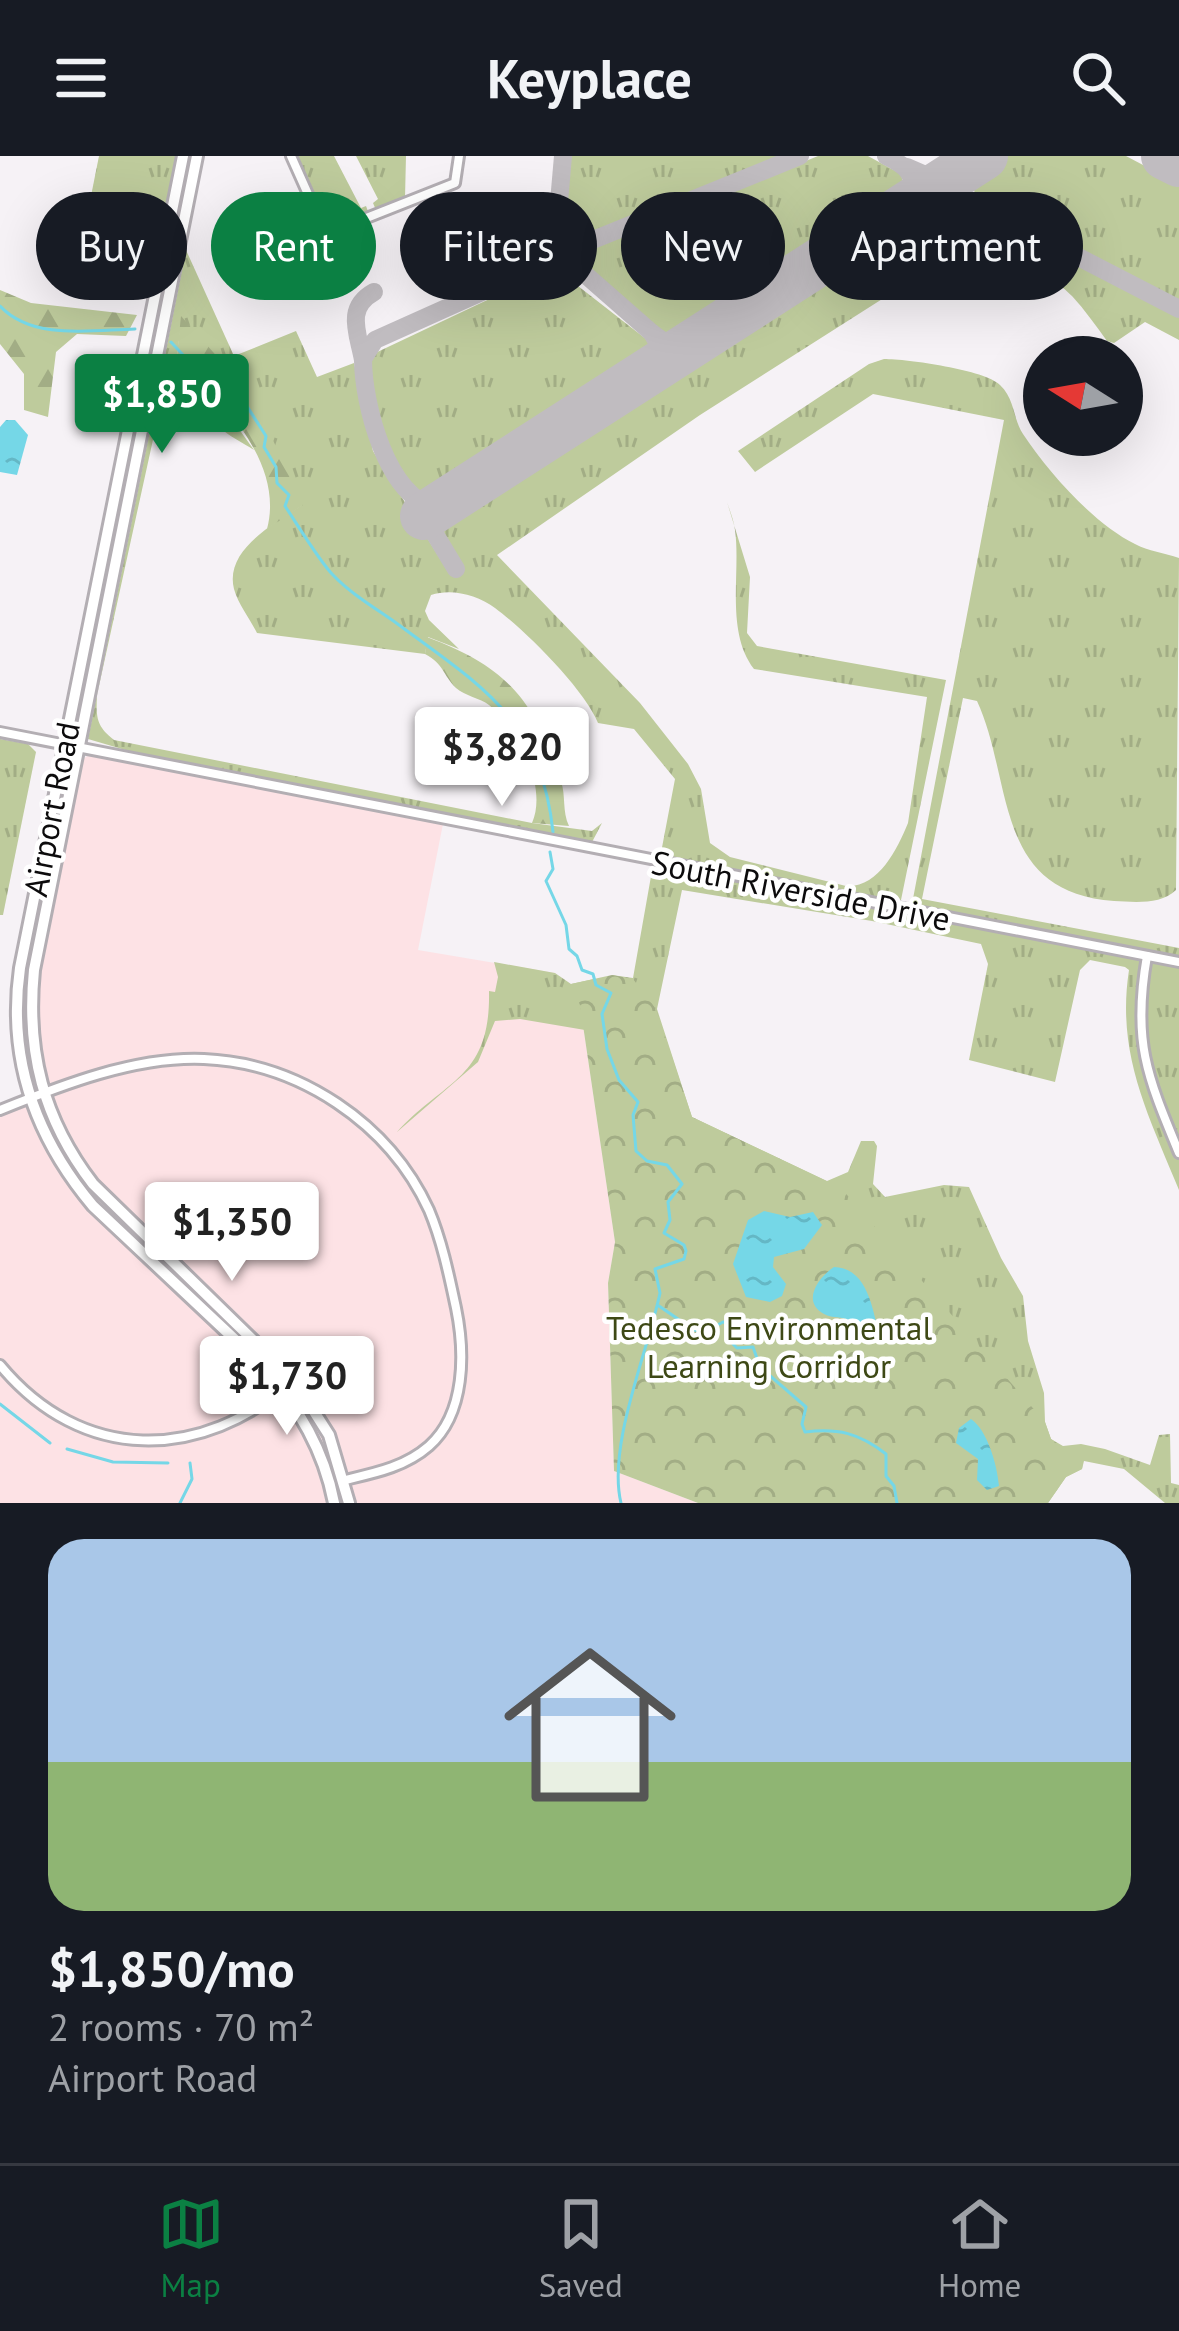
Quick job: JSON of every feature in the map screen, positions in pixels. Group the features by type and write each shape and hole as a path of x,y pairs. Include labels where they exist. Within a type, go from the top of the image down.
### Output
{"main road":[{"name":"Airport Road","path":"183,156 17,986 17,1044 29,1099 50,1147 93,1206 249,1352 283,1390 317,1444 334,1503"},
{"name":"Airport Road","path":"197,156 32,988 32,1043 43,1095 65,1144 93,1184 294,1380 329,1435 349,1503"}],"street":[{"path":"291,156 320,220 336,230 455,183 459,156"},
{"name":"South Riverside Drive","path":"0,732 1179,962"},
{"path":"1148,956 1140,1004 1142,1049 1179,1153"},
{"path":"0,1110 150,1063 201,1059 238,1063 278,1073 316,1090 355,1116 396,1158 420,1193 442,1248 460,1331 460,1372 449,1415 432,1443 398,1466 345,1480"},
{"path":"0,1365 53,1414 101,1434 137,1440 176,1440 220,1429 260,1408 294,1380"}],"shaded area":[{"path":"89,755 443,824 418,950 555,973 580,1005 615,1242 608,1283 614,1471 698,1503 0,1503 0,1104 5,1108 43,1094 33,988 81,760"}],"green space":[{"path":"99,156 179,156 171,192 92,192"},
{"path":"297,156 334,156 353,192 312,192"},
{"path":"356,156 406,156 405,192 400,192 400,200 376,210 374,192"},
{"path":"569,156 784,156 697,192 621,192 621,223 597,233 597,192 564,192"},
{"path":"818,156 868,156 901,174 905,192 809,192 809,254 785,269 785,192 731,192"},
{"path":"1008,156 1126,156 1179,184 1179,303 1083,253 1083,192 975,192 971,180"},
{"path":"621,237 621,299 597,278 597,247"},
{"path":"187,252 234,356 296,331 317,377 354,363 373,451 449,573 459,566 436,523 809,282 809,300 881,300 700,415 497,555 640,703 688,764 701,789 710,843 730,857 846,886 868,881 885,865 908,823 927,697 754,669 737,620 734,526 750,577 747,633 757,646 946,680 901,900 889,903 660,858 675,779 634,729 598,723 553,661 508,618 480,600 456,593 431,595 425,611 429,620 459,649 428,637 425,654 257,633 234,589 237,562 254,539 302,505 182,318 177,355 213,393 254,450 219,427 194,395 165,385 97,695 97,715 104,730 114,740 532,823 592,831 602,823 591,844 156,759 88,739 176,300 187,300"},
{"path":"1083,268 1179,317 1179,340 1145,322 1124,336 1103,336 1075,300 1083,300"},
{"path":"0,290 31,303 137,315 126,336 77,334 56,352 48,417 24,410 24,374 0,344"},
{"path":"487,300 596,300 652,347 651,356 427,501 392,457 376,404 371,355"},
{"path":"622,300 737,300 672,342"},
{"path":"181,316 253,397 303,505 267,529 270,504 258,456 229,411 177,355"},
{"path":"884,359 927,363 963,370 1000,385 1023,433 1023,456 1039,456 1088,510 1119,535 1179,558 1176,890 1155,900 1114,901 1075,893 1046,877 1027,855 1014,828 977,701 963,698 922,899 1179,948 1179,957 912,904 1004,420 873,394 755,472 738,451 869,364"},
{"path":"427,637 498,674 528,708 561,781 569,826 532,823 536,793 520,743 500,715 456,688 425,654"},
{"path":"0,739 28,744 36,752 3,915 0,915"},
{"path":"653,865 1179,966 1179,1190 1146,1109 1131,1056 1126,1000 1129,970 1125,967 1090,960 1080,970 1055,1082 969,1060 988,964 981,944 682,890 657,1009 692,1117 827,1181 848,1172 861,1141 874,1141 873,1184 885,1197 944,1185 969,1187 1023,1296 1028,1341 1044,1393 1051,1439 1063,1446 1105,1449 1150,1465 1159,1435 1170,1434 1171,1483 1179,1485 1179,1503 1165,1503 1124,1469 1084,1461 1082,1469 1066,1477 1048,1503 688,1122 612,975 633,978"},
{"path":"494,962 555,973 571,984 594,979 585,1030 520,1019 495,1021 478,1062 397,1132 473,1061 488,1020 489,991 495,992"},
{"name":"Tedesco Environmental Learning Corridor","path":"612,975 633,979 656,1009 692,1117 841,1188 1045,1422 1051,1439 1083,1461 1082,1469 1066,1477 1048,1503 698,1503 614,1471 608,1283 615,1242 580,1005 571,984"}],"water":[{"path":"6,420 15,420 28,435 17,475 0,472 0,427"},
{"path":"764,1211 790,1217 813,1212 822,1225 804,1249 774,1257 773,1267 786,1284 782,1296 770,1302 746,1297 733,1264 748,1220"},
{"path":"834,1267 847,1270 864,1285 882,1343 848,1320 817,1309 815,1289"},
{"path":"971,1419 987,1440 996,1468 999,1486 987,1490 977,1480 978,1459 956,1443 959,1428"}],"waterway":[{"path":"0,306 46,329 135,329"},
{"path":"171,342 241,397 266,436 264,447 276,467 277,483 289,495 285,506 333,575 457,668 503,710 536,761 553,832"},
{"path":"550,852 553,869 546,881 566,925 569,949 582,970 593,974 596,985 611,993 602,1014 607,1049 619,1080 638,1102 633,1115 636,1151 647,1161 667,1165 682,1184 668,1202 670,1220 664,1233 686,1251 684,1259 655,1269 660,1293 624,1427 618,1480 621,1503"},
{"path":"659,1306 694,1330 705,1332 731,1323 733,1344 753,1347 760,1367 806,1407 805,1432 848,1434 886,1454 886,1476 894,1486 897,1503"},
{"path":"0,1404 50,1443"},
{"path":"67,1449 113,1462 168,1463"},
{"path":"180,1503 192,1479 190,1463"}],"taxiway":[{"path":"563,156 555,248 652,333 658,344 655,364 593,406"},
{"path":"597,238 800,156"},
{"path":"886,156 908,171 912,192"},
{"path":"907,167 937,180 981,156"},
{"path":"929,192 945,188 953,192"},
{"path":"1083,259 1179,309"},
{"path":"363,360 356,313 364,300"},
{"path":"456,569 433,531 438,508 405,488 381,447 363,359 375,340 464,300"},
{"path":"652,333 670,346 681,347 745,308"}],"runway":[{"path":"424,516 984,156"},
{"path":"1165,156 1179,163"}]}
